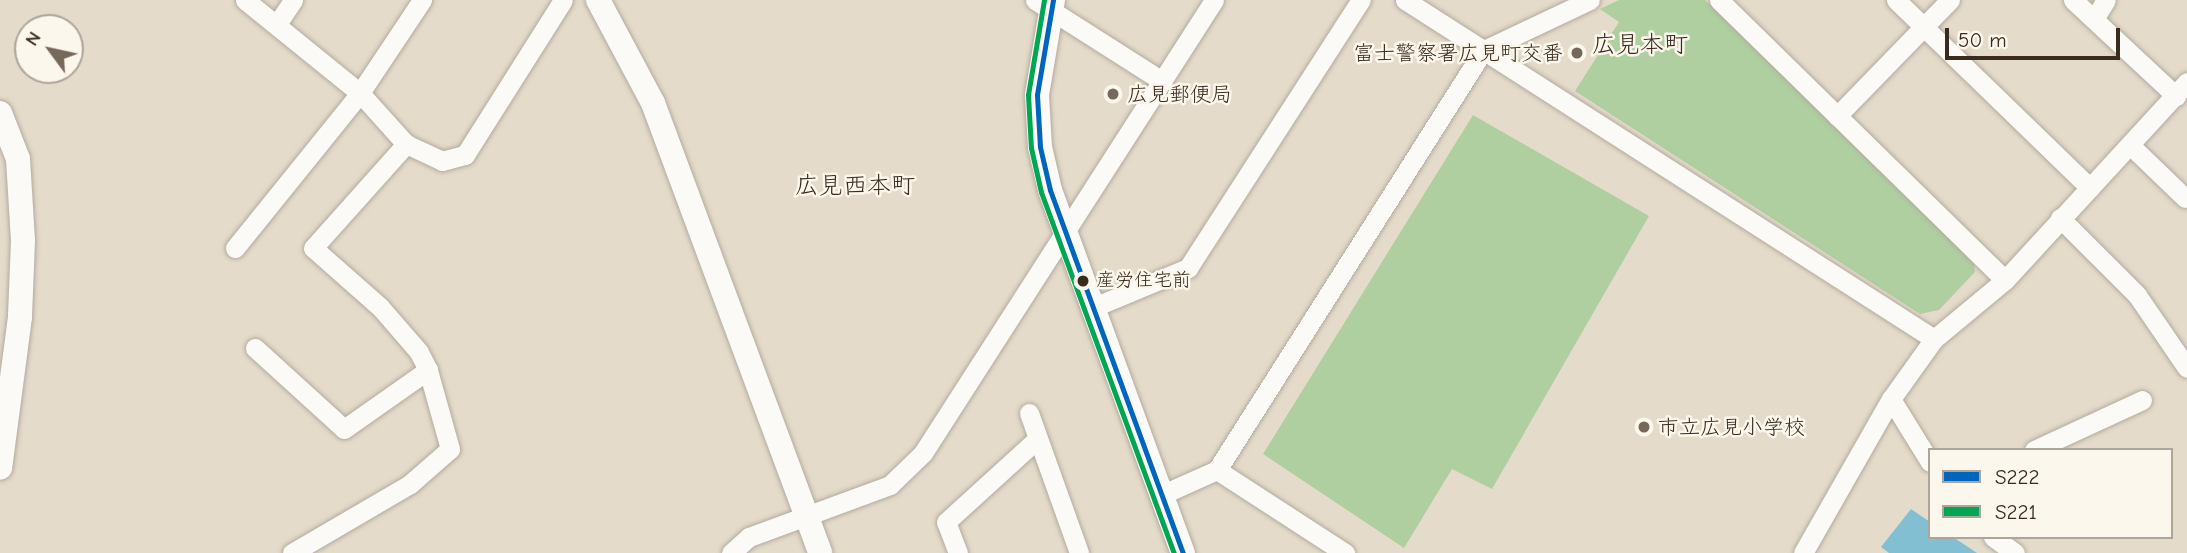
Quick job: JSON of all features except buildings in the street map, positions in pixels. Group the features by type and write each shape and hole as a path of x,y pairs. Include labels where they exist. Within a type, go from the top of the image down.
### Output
{"street":[{"path":"245,0 360,93 406,144 442,161 465,155 563,0"},
{"path":"277,24 293,0"},
{"path":"235,248 360,93 422,0"},
{"path":"598,0 653,103 820,553"},
{"path":"731,553 749,537 890,485 923,453 1065,228 1214,0"},
{"path":"1094,307 1188,268 1361,0"},
{"path":"1405,0 1934,339"},
{"path":"1161,495 1217,470 1484,50 1590,0"},
{"path":"1719,0 2005,280"},
{"path":"1896,0 2090,188"},
{"path":"1838,116 1950,0"},
{"path":"1803,553 1891,400 1934,339 2005,280 2182,89 2073,0"},
{"path":"2094,19 2106,0"},
{"path":"1162,81 1046,3 1037,95 1040,147 1065,228 1183,553"},
{"path":"0,113 18,159 23,241 20,317 0,468"},
{"path":"292,553 410,484 450,449 428,370 419,352 380,307 313,247 406,144"},
{"path":"2131,146 2185,198"},
{"path":"2060,218 2137,295 2187,368"},
{"path":"255,348 344,429 428,370"},
{"path":"1891,400 1928,459"},
{"path":"2038,448 2142,400"},
{"path":"1029,413 1035,441 1079,553"},
{"path":"958,553 946,522 1035,441"},
{"path":"1217,470 1345,553"},
{"path":"1996,539 2015,553"}],"green space":[{"path":"1619,0 1705,0 1973,256 1975,272 1939,310 1920,314 1575,91 1619,22 1600,9"},
{"path":"1473,115 1649,216 1492,489 1452,469 1404,548 1263,454"}],"water":[{"path":"1911,509 1928,521 1928,539 1956,539 1977,553 1889,553 1881,547"}],"transit line":[{"name":"S221","path":"1044,0 1028,95 1031,148 1041,192 1174,553"},
{"name":"S222","path":"1053,0 1037,95 1040,147 1050,190 1183,553"}],"place":[{"name":"富士警察署広見町交番","path":"1577,53"},
{"name":"広見郵便局","path":"1113,94"},
{"name":"産労住宅前","path":"1083,281"},
{"name":"市立広見小学校","path":"1644,427"}],"district":[{"name":"広見本町","path":"1640,45"},
{"name":"広見西本町","path":"855,186"}]}
